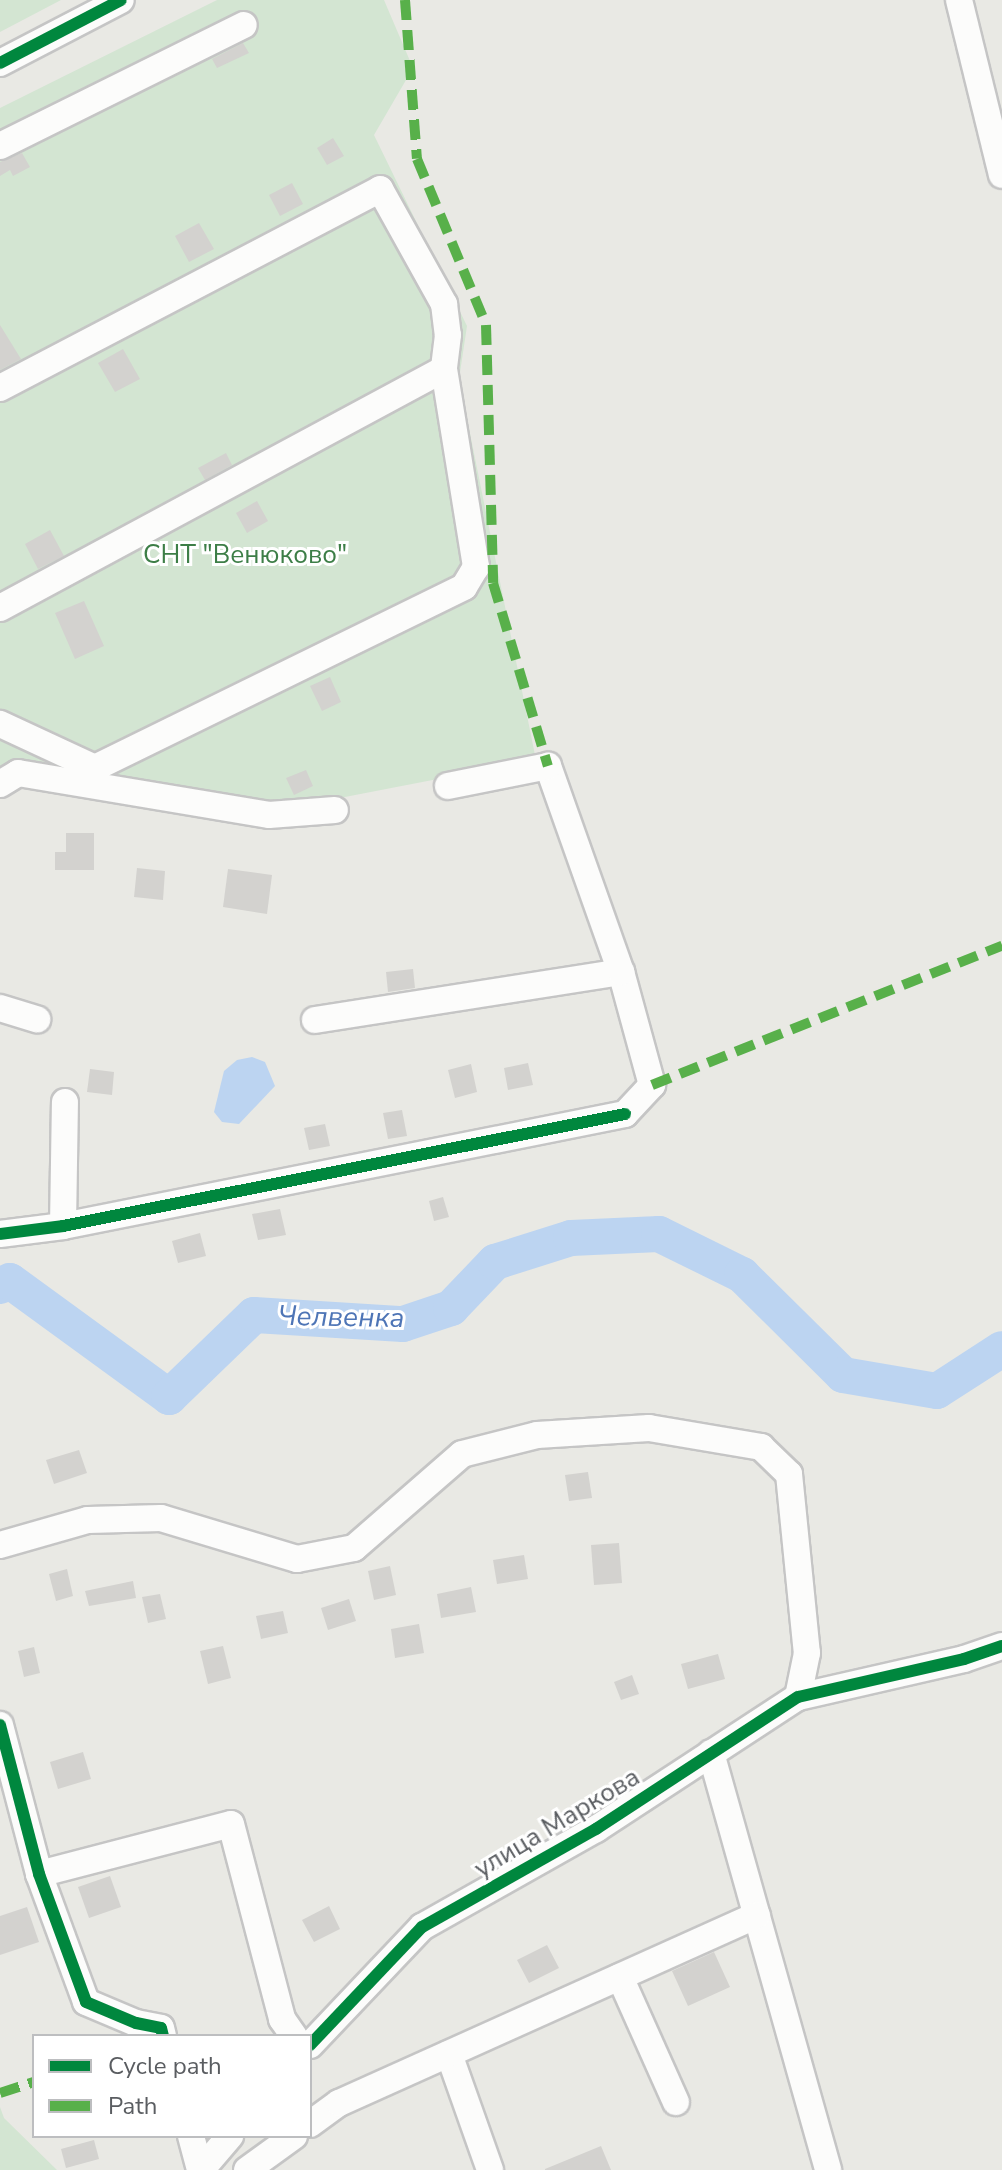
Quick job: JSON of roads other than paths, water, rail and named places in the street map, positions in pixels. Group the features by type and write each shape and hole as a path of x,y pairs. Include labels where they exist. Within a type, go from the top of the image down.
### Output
{"street":[{"path":"0,63 121,0"},
{"path":"959,0 1002,175"},
{"path":"0,146 244,25"},
{"path":"0,388 380,189 444,304 448,335 444,369 476,567 464,587 95,768 0,724"},
{"path":"0,608 444,369"},
{"path":"0,1234 63,1226 625,1114 652,1085 621,972 548,766 448,786"},
{"path":"0,784 18,773 269,815 335,810"},
{"path":"315,1020 621,972"},
{"path":"0,1008 37,1019"},
{"path":"63,1226 65,1102"},
{"path":"0,1545 88,1520 161,1518 297,1559 354,1548 462,1454 537,1435 649,1428 761,1447 789,1474 807,1653 798,1697"},
{"name":"улица Маркова","path":"312,2043 422,1927 596,1829 798,1697 964,1659 1002,1646"},
{"path":"0,1725 39,1874 86,2002 136,2023 161,2028 162,2034"},
{"path":"711,1753 828,2170"},
{"path":"39,1874 231,1824 282,2019 293,2034"},
{"path":"312,2123 339,2103 757,1915"},
{"path":"620,1977 676,2102"},
{"path":"449,2054 490,2170"},
{"path":"192,2138 200,2170"},
{"path":"200,2170 228,2138"},
{"path":"247,2170 291,2138"}],"water":[{"path":"252,1057 265,1062 275,1086 239,1124 222,1122 214,1112 224,1071 237,1060"}],"waterway":[{"name":"Челвенка","path":"0,1286 10,1281 169,1397 254,1315 403,1324 451,1308 495,1262 571,1238 659,1234 742,1275 843,1375 937,1391 1002,1349"}],"park label":[{"name":"СНТ \"Венюково\"","path":"245,555"}]}
